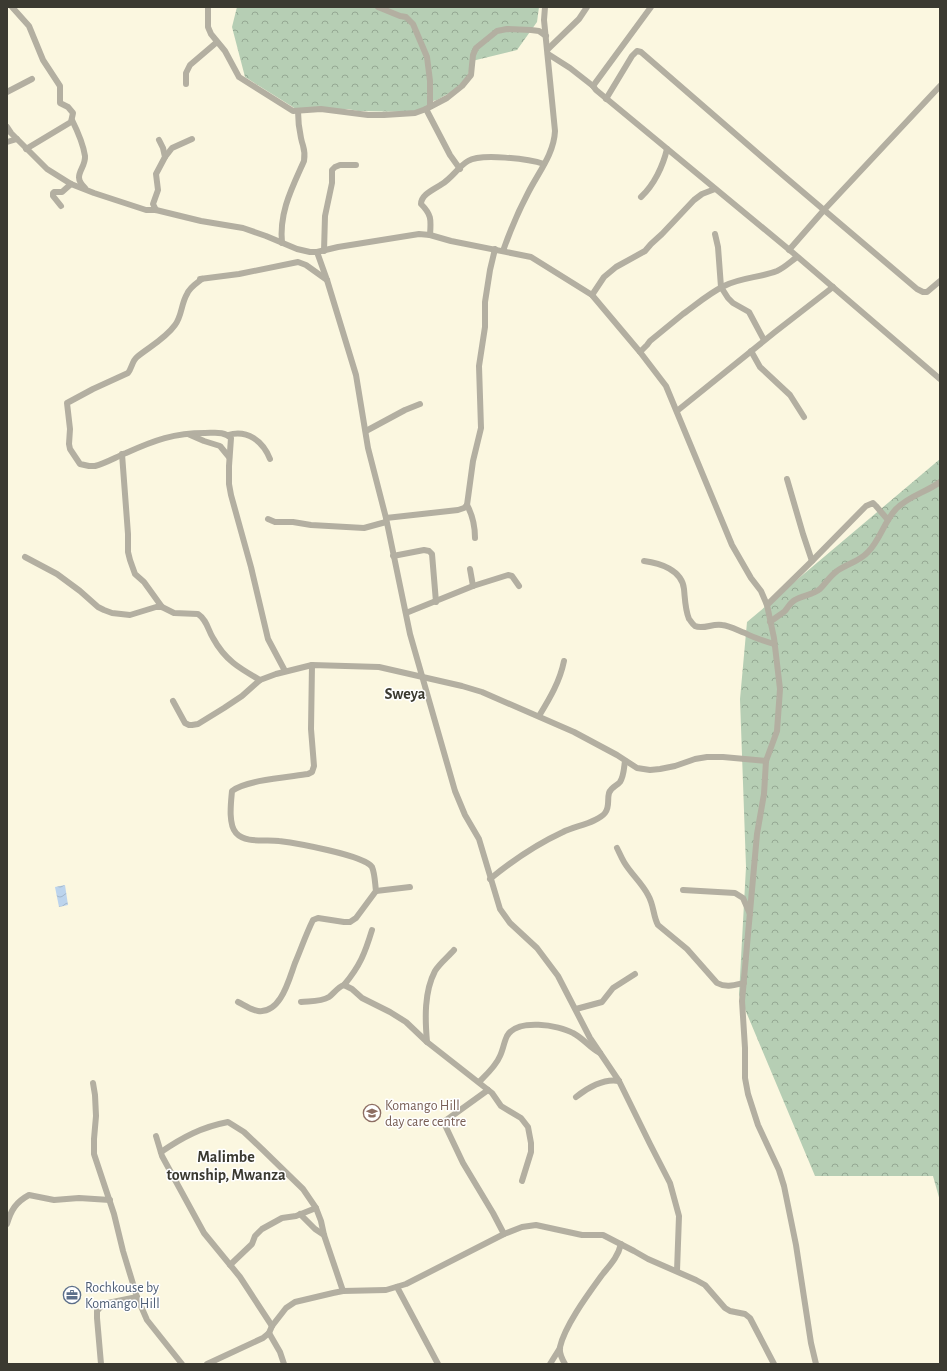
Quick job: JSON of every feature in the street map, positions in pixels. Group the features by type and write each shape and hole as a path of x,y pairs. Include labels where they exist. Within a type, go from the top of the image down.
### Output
{"street":[{"path":"12,7 30,26 43,60 60,86 60,102 71,109 73,113 72,120 80,135 85,159 80,172 80,181 88,191"},
{"path":"208,7 208,27 216,42 225,51 236,72 243,80 289,109 298,111 321,109 368,115 415,113 448,98 467,82 471,75 472,56 476,48 497,31 507,28 531,30 539,31 546,36"},
{"path":"378,7 406,17 413,24 427,57 430,81 428,108 450,155 460,169"},
{"path":"503,251 521,206 550,153 554,140 548,52 544,20 545,7"},
{"path":"548,52 587,7"},
{"path":"593,86 651,7"},
{"path":"186,84 186,73 190,65 216,42"},
{"path":"606,99 632,56 638,51 640,52 917,289 923,292 928,292 940,281"},
{"path":"548,52 593,86 606,99 789,250 940,379"},
{"path":"7,92 32,79"},
{"path":"789,250 824,210 940,86"},
{"path":"282,242 282,219 286,205 304,161 305,154 305,148 301,137 298,111"},
{"path":"26,149 72,120"},
{"path":"7,127 16,139 47,169 71,184 146,210 156,210 201,221 243,228 297,249 320,252 419,234 430,235 451,241 531,257 543,263 592,295 640,352 666,386 690,447 732,545 750,578 761,591 767,606 774,638 780,689 777,731 766,761 764,794 757,834 742,1012 748,1094 758,1125 779,1170 784,1186 796,1245 811,1343 816,1364"},
{"path":"7,142 16,139"},
{"path":"156,210 154,204 158,190 156,174 165,157 172,148 192,139"},
{"path":"159,140 165,157"},
{"path":"641,197 647,191 664,163 667,149"},
{"path":"430,235 430,217 428,211 421,204 421,200 426,194 446,181 466,162 477,158 522,159 544,164"},
{"path":"356,165 340,165 332,170 332,183 325,216 320,252 356,376 368,448 386,520 410,634 455,791 484,853 490,879 500,910 510,923 537,948 558,976 585,1027 619,1081 670,1183 679,1216 677,1272"},
{"path":"61,206 53,196 53,193 62,192 71,184"},
{"path":"592,295 604,277 616,267 645,251 694,200 702,194 715,189"},
{"path":"715,234 718,247 721,287 733,304 749,312 764,340"},
{"path":"297,249 298,262"},
{"path":"476,538 472,513 467,505 473,461 481,428 480,356 484,327 486,292 495,249"},
{"path":"640,352 650,341 700,300 721,287 741,279 764,275 778,270 797,257"},
{"path":"270,459 266,449 261,443 243,433 235,432 228,435 219,433 186,433 159,439 95,466 80,464 70,449 70,429 67,403 128,372 135,358 151,348 175,326 181,314 187,293 200,279 239,274 298,262 306,265 328,280"},
{"path":"677,411 751,350 833,287"},
{"path":"751,350 760,367 790,395 804,417"},
{"path":"366,431 405,410 420,404"},
{"path":"186,433 220,446 229,457"},
{"path":"228,435 231,438 229,457 229,484 231,495 251,567 268,639 285,671"},
{"path":"122,454 128,552 130,560 135,574 144,582 162,607"},
{"path":"787,479 812,561"},
{"path":"770,622 780,615 794,600 818,591 831,575 862,558 879,537 895,510 908,499 940,482"},
{"path":"767,606 866,506 873,503 888,520"},
{"path":"268,519 275,522 293,522 311,525 364,528 386,520 458,510 467,505"},
{"path":"393,556 424,550 429,551 432,554 436,602"},
{"path":"25,557 57,574 98,607 112,613 130,615 156,607 162,607 174,613 198,614 205,621 213,639 231,662 242,671 260,680"},
{"path":"644,561 654,562 664,566 676,574 684,587 685,606 691,622 695,626 701,627 721,624 774,644"},
{"path":"470,569 473,586"},
{"path":"406,613 473,586 508,575 512,576 519,586"},
{"path":"539,716 551,698 561,674 564,661"},
{"path":"238,1002 249,1009 258,1011 273,1007 289,982 292,970 313,920 318,918 350,922 356,918 376,891 374,872 368,863 346,854 290,842 253,840 241,837 235,832 232,826 230,804 232,791 250,784 308,774 312,772 314,766 311,729 312,665"},
{"path":"173,701 185,723 189,726 198,724 224,708 242,696 260,680 285,671 312,665 379,667 482,692 574,732 617,755 637,768 650,770 675,766 695,759 723,756 766,761"},
{"path":"490,879 511,862 550,838 564,831 597,819 605,814 608,809 610,792 620,782 623,775 625,761"},
{"path":"617,848 624,862 649,897 653,905 656,920 661,928 687,949 717,983 722,986 726,986 744,983"},
{"path":"376,891 410,887"},
{"path":"683,890 735,893 743,898 750,915"},
{"path":"301,1002 317,1001 328,998 344,984 355,972 365,954 372,930"},
{"path":"427,1042 426,1009 429,990 434,973 454,950"},
{"path":"576,1009 602,1002 613,988 635,974"},
{"path":"344,984 362,998 406,1022 427,1042 479,1082 497,1098 501,1106 521,1118 528,1127 532,1143 531,1152 522,1181"},
{"path":"479,1082 500,1058 507,1036 517,1027 521,1026 536,1025 565,1029 575,1033 601,1054"},
{"path":"576,1097 590,1087 614,1080 619,1081"},
{"path":"93,1083 96,1095 94,1154 110,1200 137,1297 147,1320 182,1364"},
{"path":"488,1090 444,1123 463,1163 504,1234"},
{"path":"161,1152 178,1140 194,1132 215,1125 228,1122 244,1132 303,1189 316,1208 343,1291"},
{"path":"156,1136 161,1152 204,1233 240,1277 272,1326"},
{"path":"7,1224 14,1206 18,1201 29,1195 54,1200 79,1198 110,1200"},
{"path":"230,1265 252,1244 255,1236 262,1229 282,1218 300,1214 316,1208"},
{"path":"300,1214 315,1229 324,1235"},
{"path":"206,1364 255,1342 269,1333 272,1326 286,1308 295,1302 343,1291 370,1292 397,1287 406,1284 504,1234 522,1227 536,1225 588,1236 596,1234 603,1235 634,1250 648,1260 705,1285 725,1308 730,1311 745,1314 750,1318 774,1364"},
{"path":"550,1364 560,1348 571,1323 586,1297 618,1255 621,1244"},
{"path":"397,1287 438,1364"},
{"path":"101,1364 97,1318 97,1311 99,1307 103,1304 137,1297"},
{"path":"269,1333 280,1352 284,1364"},
{"path":"560,1348 560,1354 565,1364"}],"green space":[{"path":"237,7 539,7 537,22 517,50 472,61 467,78 453,91 433,101 424,108 411,112 358,111 348,109 296,109 245,77 232,27"},
{"path":"940,459 940,1201 933,1176 815,1176 739,995 746,867 740,699 747,622"}],"water":[{"path":"65,885 68,905 59,907 55,887"}],"place":[{"name":"Komango Hill day care centre","path":"372,1113"},
{"name":"Rochkouse by Komango Hill","path":"72,1295"}],"district":[{"name":"Sweya","path":"405,693"},
{"name":"Malimbe township, Mwanza","path":"226,1165"}]}
